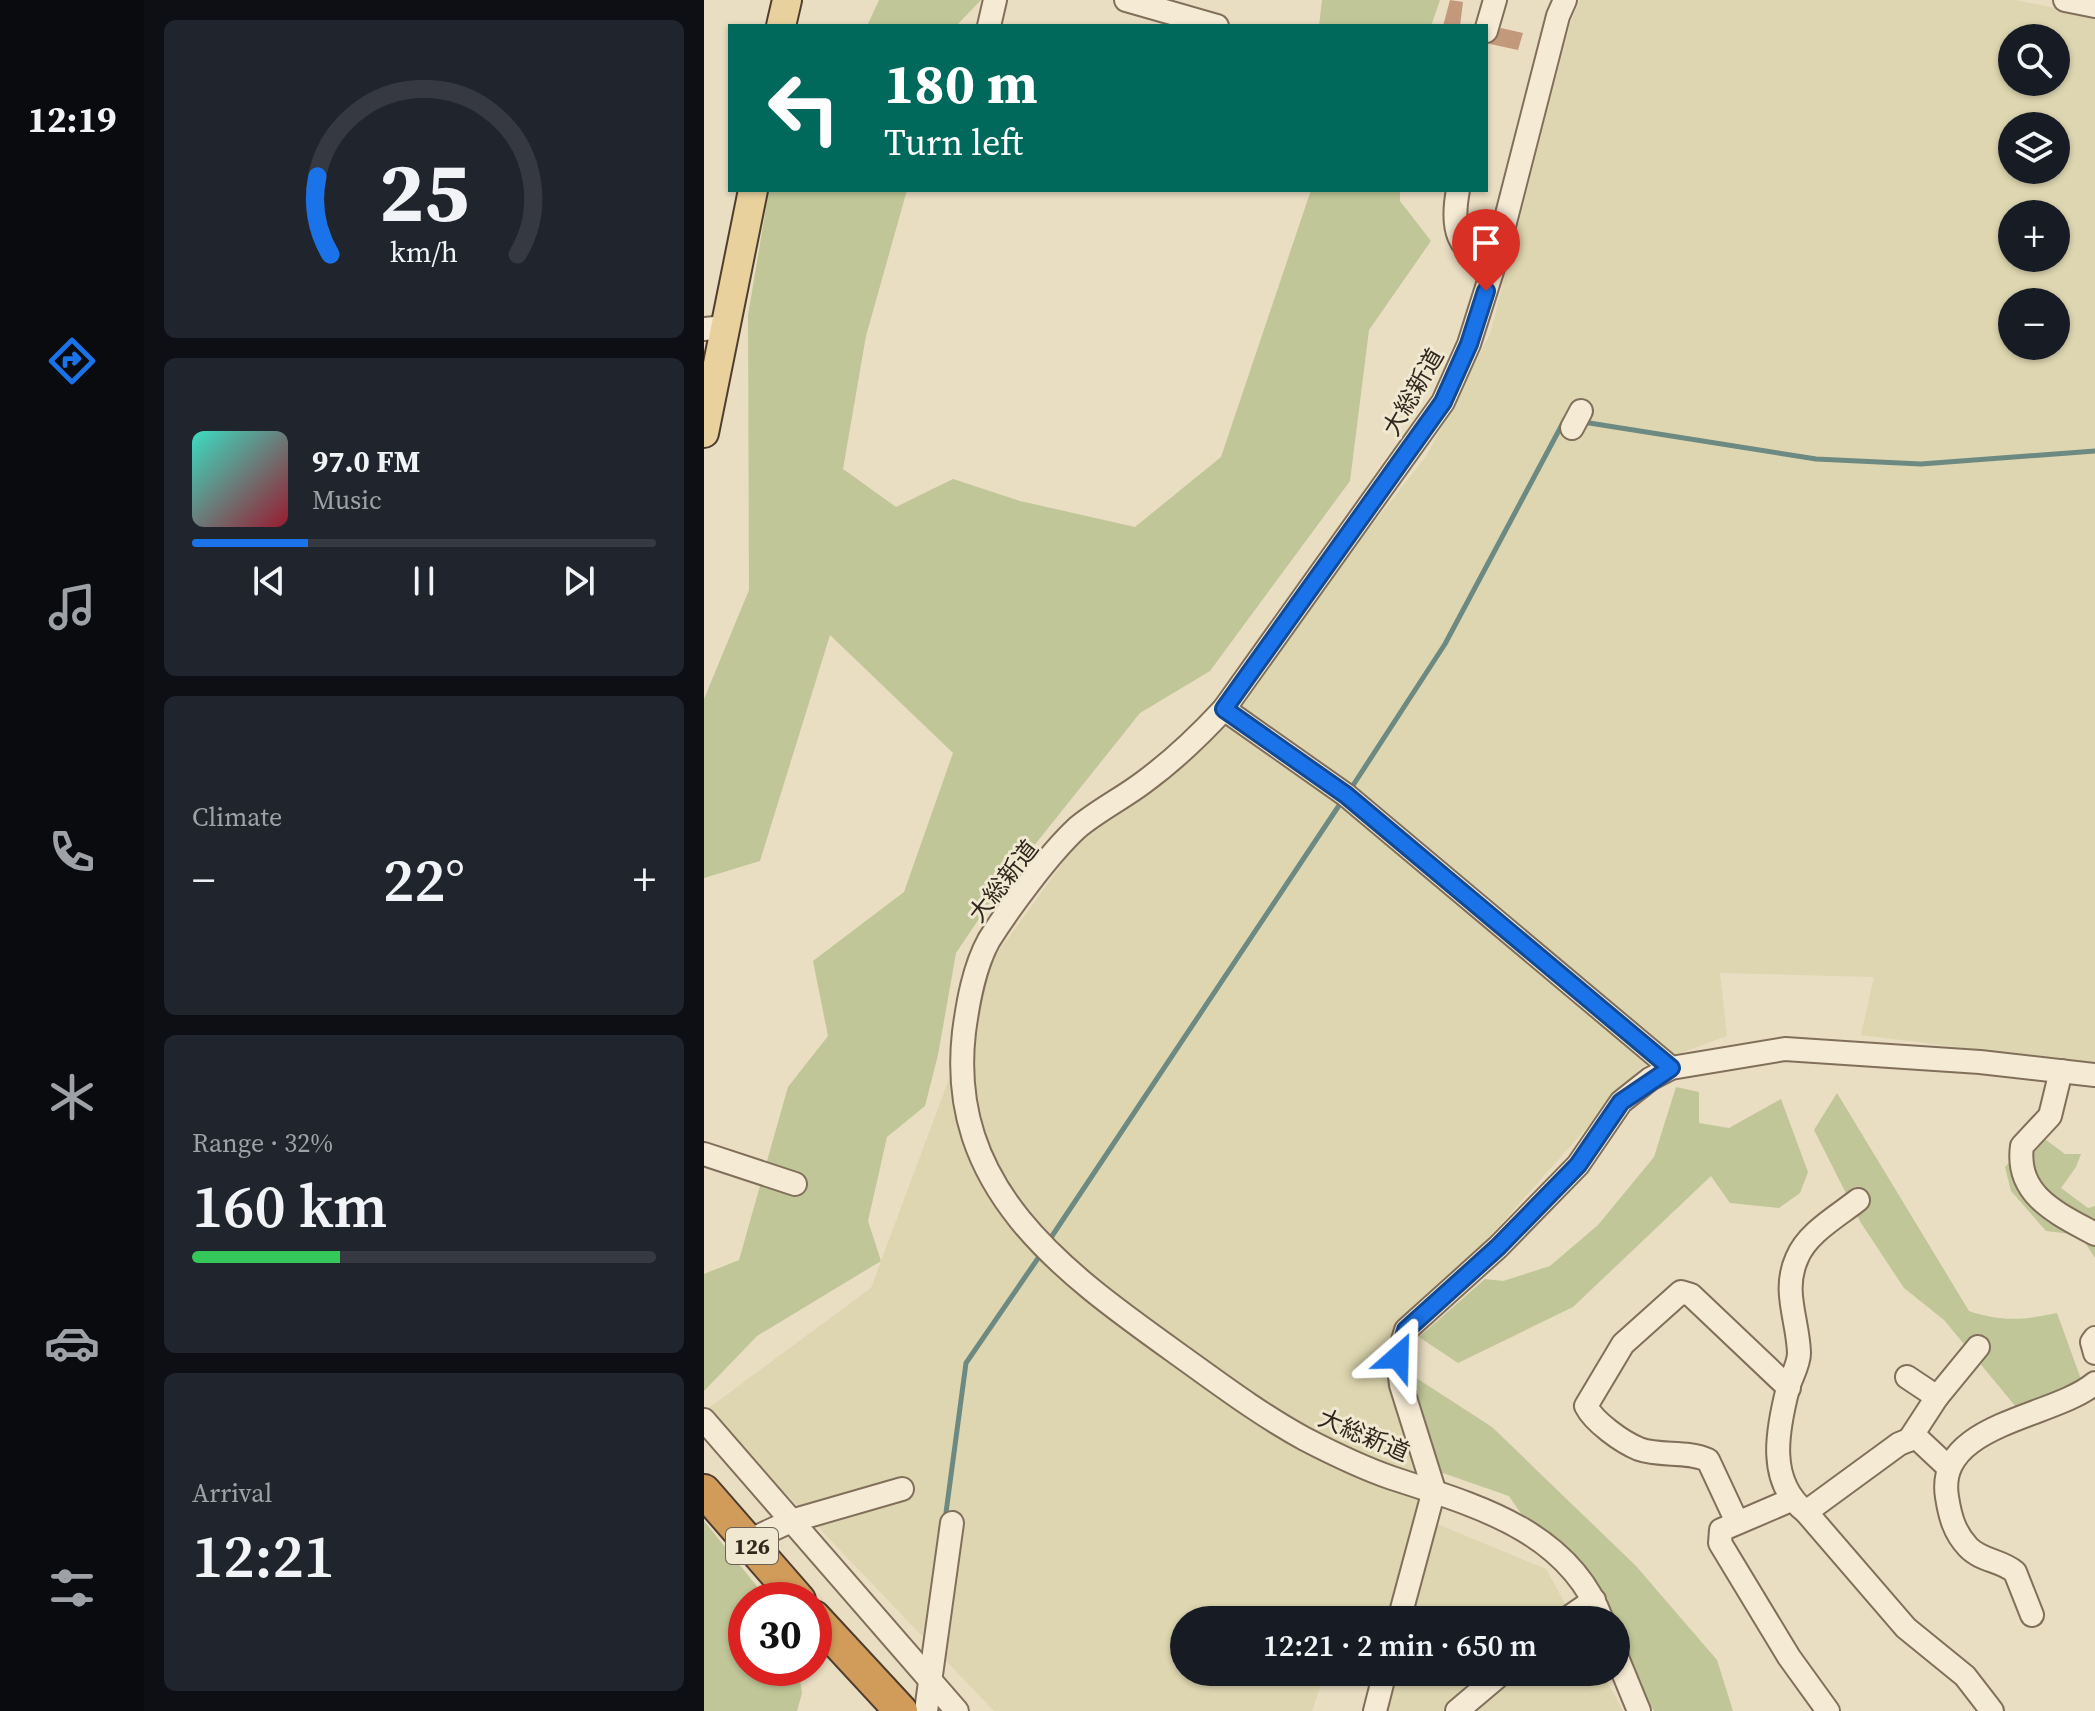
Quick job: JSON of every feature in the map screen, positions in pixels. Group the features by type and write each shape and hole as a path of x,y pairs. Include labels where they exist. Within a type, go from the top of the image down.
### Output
{"highway":[{"name":"126","path":"704,1491 783,1582"},
{"path":"832,1636 901,1711"}],"main road":[{"path":"781,24 787,0"},
{"path":"704,433 715,328 752,192"}],"street":[{"path":"989,24 995,0"},
{"path":"1126,0 1209,24"},
{"path":"1488,24 1495,0"},
{"name":"大総新道","path":"1563,0 1494,265 1469,344 1443,402 1224,709 1190,745 1077,829 987,943 968,999 961,1058 966,1108 980,1159 1016,1220 1077,1281 1259,1411 1305,1439 1389,1477 1434,1490 1517,1523 1584,1582 1596,1606"},
{"path":"2065,0 2095,6"},
{"path":"1458,192 1454,210 1457,239 1467,251 1494,265"},
{"path":"1224,709 1346,795 1671,1068"},
{"path":"1403,1606 1434,1490 1416,1442 1401,1385 1398,1357 1406,1330 1498,1247 1578,1165 1621,1102 1671,1068 1785,1049 2095,1075"},
{"path":"2061,1071 2050,1116 2022,1146 2023,1168 2033,1193 2044,1206 2095,1234"},
{"path":"704,1154 795,1184"},
{"path":"1858,1200 1805,1242 1796,1258 1788,1287 1799,1356 1777,1437 1779,1470 1798,1506 1906,1628 1965,1676 1992,1711"},
{"path":"1736,1520 1708,1460 1697,1455 1640,1449 1591,1416 1586,1406 1623,1344 1681,1292 1691,1295 1789,1388"},
{"path":"2095,1338 2092,1342 2095,1353"},
{"path":"1909,1440 1937,1397 1978,1347"},
{"path":"1907,1377 1937,1397"},
{"path":"2032,1615 2015,1572 1969,1548 1951,1522 1945,1484 1948,1467 1975,1438 2076,1397 2095,1383"},
{"path":"704,1420 957,1711"},
{"path":"1828,1711 1789,1657 1765,1611 1720,1543 1721,1530 1736,1520 1798,1506 1916,1437 1948,1467"},
{"path":"748,1541 791,1521 902,1489"},
{"path":"926,1711 952,1523"},
{"path":"1375,1711 1381,1686"},
{"path":"1457,1711 1486,1686"},
{"path":"1629,1686 1639,1711"}],"shaded area":[{"path":"1580,0 2016,0 2095,16 2095,1064 1861,1035 1874,977 1720,973 1727,1036 1641,1067 1386,1353 1427,1520 1546,1569 1566,1606 1170,1606 1170,1686 1320,1686 1312,1711 994,1711 706,1410 871,1288 995,956 1078,842 1192,755 1427,455 1490,334 1570,24"},
{"path":"1394,1686 1610,1686 1623,1711 1388,1711"}],"green space":[{"path":"879,0 981,0 958,24 868,24"},
{"path":"1322,0 1440,0 1432,24 1319,24"},
{"path":"769,192 906,192 866,336 843,469 896,507 953,479 1020,501 1135,527 1221,457 1310,192 1400,192 1400,201 1431,241 1369,330 1350,481 1210,671 1140,713 997,892 956,953 938,1055 925,1106 887,1137 868,1221 881,1261 757,1336 704,1391 704,1274 739,1260 788,1087 828,1036 813,961 904,892 953,753 830,635 760,861 704,878 704,699 749,590 748,315"},
{"path":"1676,1087 1699,1092 1699,1123 1729,1128 1781,1099 1808,1172 1800,1193 1779,1208 1730,1203 1711,1176 1573,1307 1458,1363 1419,1337 1485,1279 1503,1281 1550,1266 1598,1225 1654,1157"},
{"path":"1837,1093 1969,1311 2013,1319 2057,1313 2082,1382 2021,1413 1944,1320 1904,1288 1861,1223 1814,1130"},
{"path":"2046,1140 2065,1154 2081,1154 2061,1188 2088,1208 2095,1206 2095,1258 2080,1235 2046,1231 2011,1191 2005,1167 2031,1141"},
{"path":"1407,1372 1492,1427 1636,1566 1717,1660 1733,1711 1654,1711 1630,1675 1630,1606 1584,1606 1509,1496 1437,1471"},
{"path":"704,1521 753,1582 728,1582 728,1686 801,1686 802,1693 797,1711 704,1711"}],"building":[{"path":"1450,0 1463,2 1460,24 1444,24"},
{"path":"1501,28 1523,33 1518,50 1490,44"}],"waterway":[{"path":"1350,790 1445,644 1565,419"},
{"path":"1583,422 1816,459 1921,464 2095,451"},
{"path":"1048,1242 1342,801"},
{"path":"945,1520 966,1363 1043,1251"}],"route":[{"path":"1398,1357 1406,1330 1498,1247 1578,1165 1621,1102 1650,1079 1671,1068 1346,795 1224,709 1443,402 1469,344 1486,291"}]}
